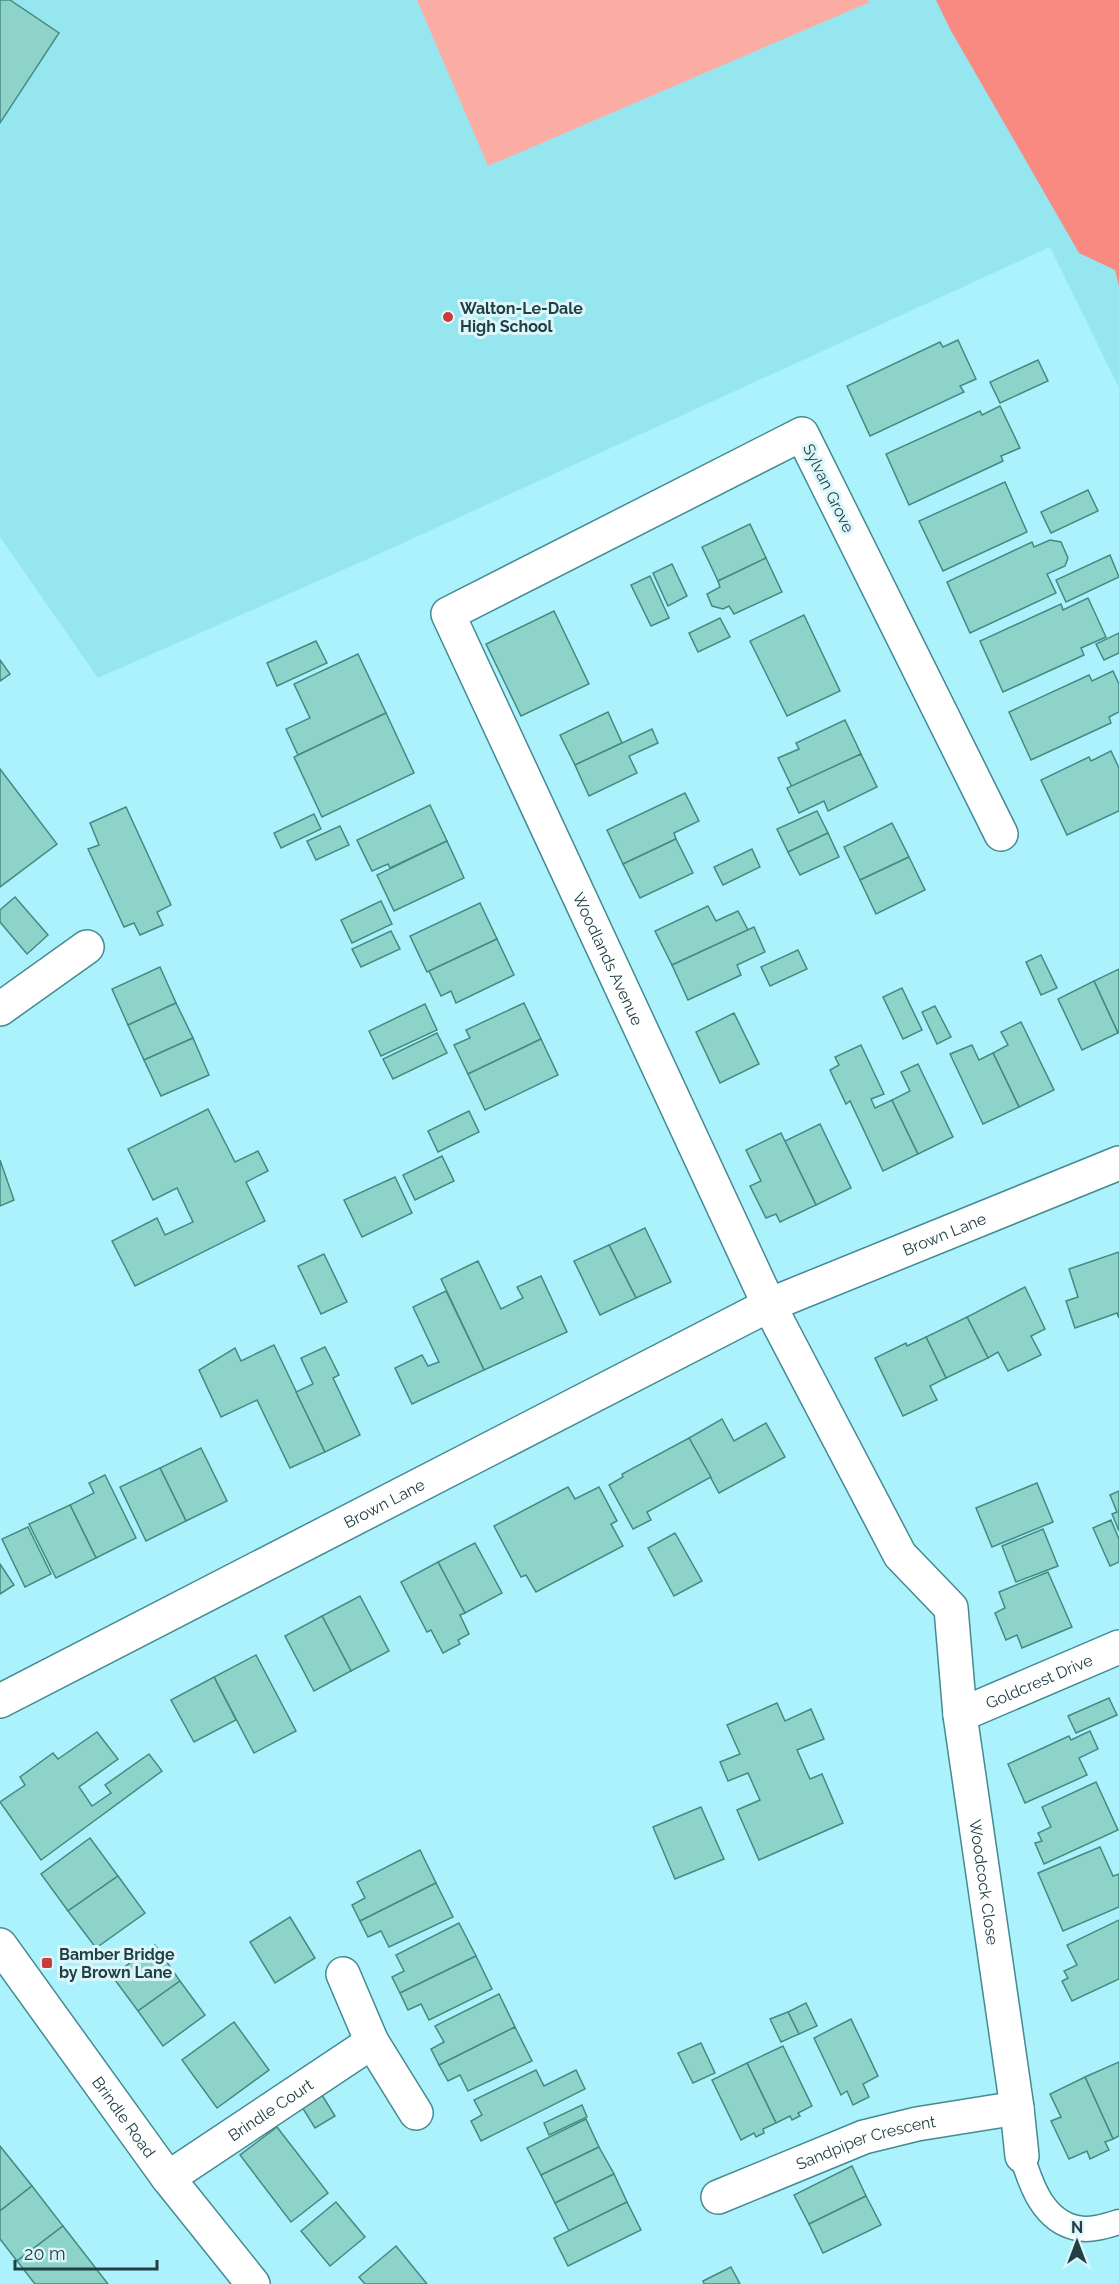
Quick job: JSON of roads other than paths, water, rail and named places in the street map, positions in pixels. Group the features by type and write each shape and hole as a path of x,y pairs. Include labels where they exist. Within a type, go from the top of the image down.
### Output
{"street":[{"name":"Sylvan Grove","path":"448,614 802,434 1001,834"},
{"name":"Woodlands Avenue","path":"448,614 769,1305"},
{"path":"0,1010 87,947"},
{"name":"Brown Lane","path":"0,1701 769,1305 1119,1163"},
{"name":"Woodcock Close","path":"769,1305 900,1555 951,1608 960,1715 1022,2156"},
{"name":"Goldcrest Drive","path":"960,1715 1119,1647"},
{"name":"Brindle Road","path":"0,1945 168,2178 253,2284"},
{"path":"343,1974 372,2042 416,2113"},
{"name":"Brindle Court","path":"168,2178 372,2042"},
{"name":"Sandpiper Crescent","path":"718,2197 864,2137 917,2124 1017,2108"}],"lane":[{"path":"1022,2156 1029,2180 1038,2198 1059,2220 1077,2228 1100,2227 1119,2222"}],"place":[{"name":"Walton-Le-Dale High School","path":"448,317"},
{"name":"Bamber Bridge by Brown Lane","path":"47,1963"}]}
